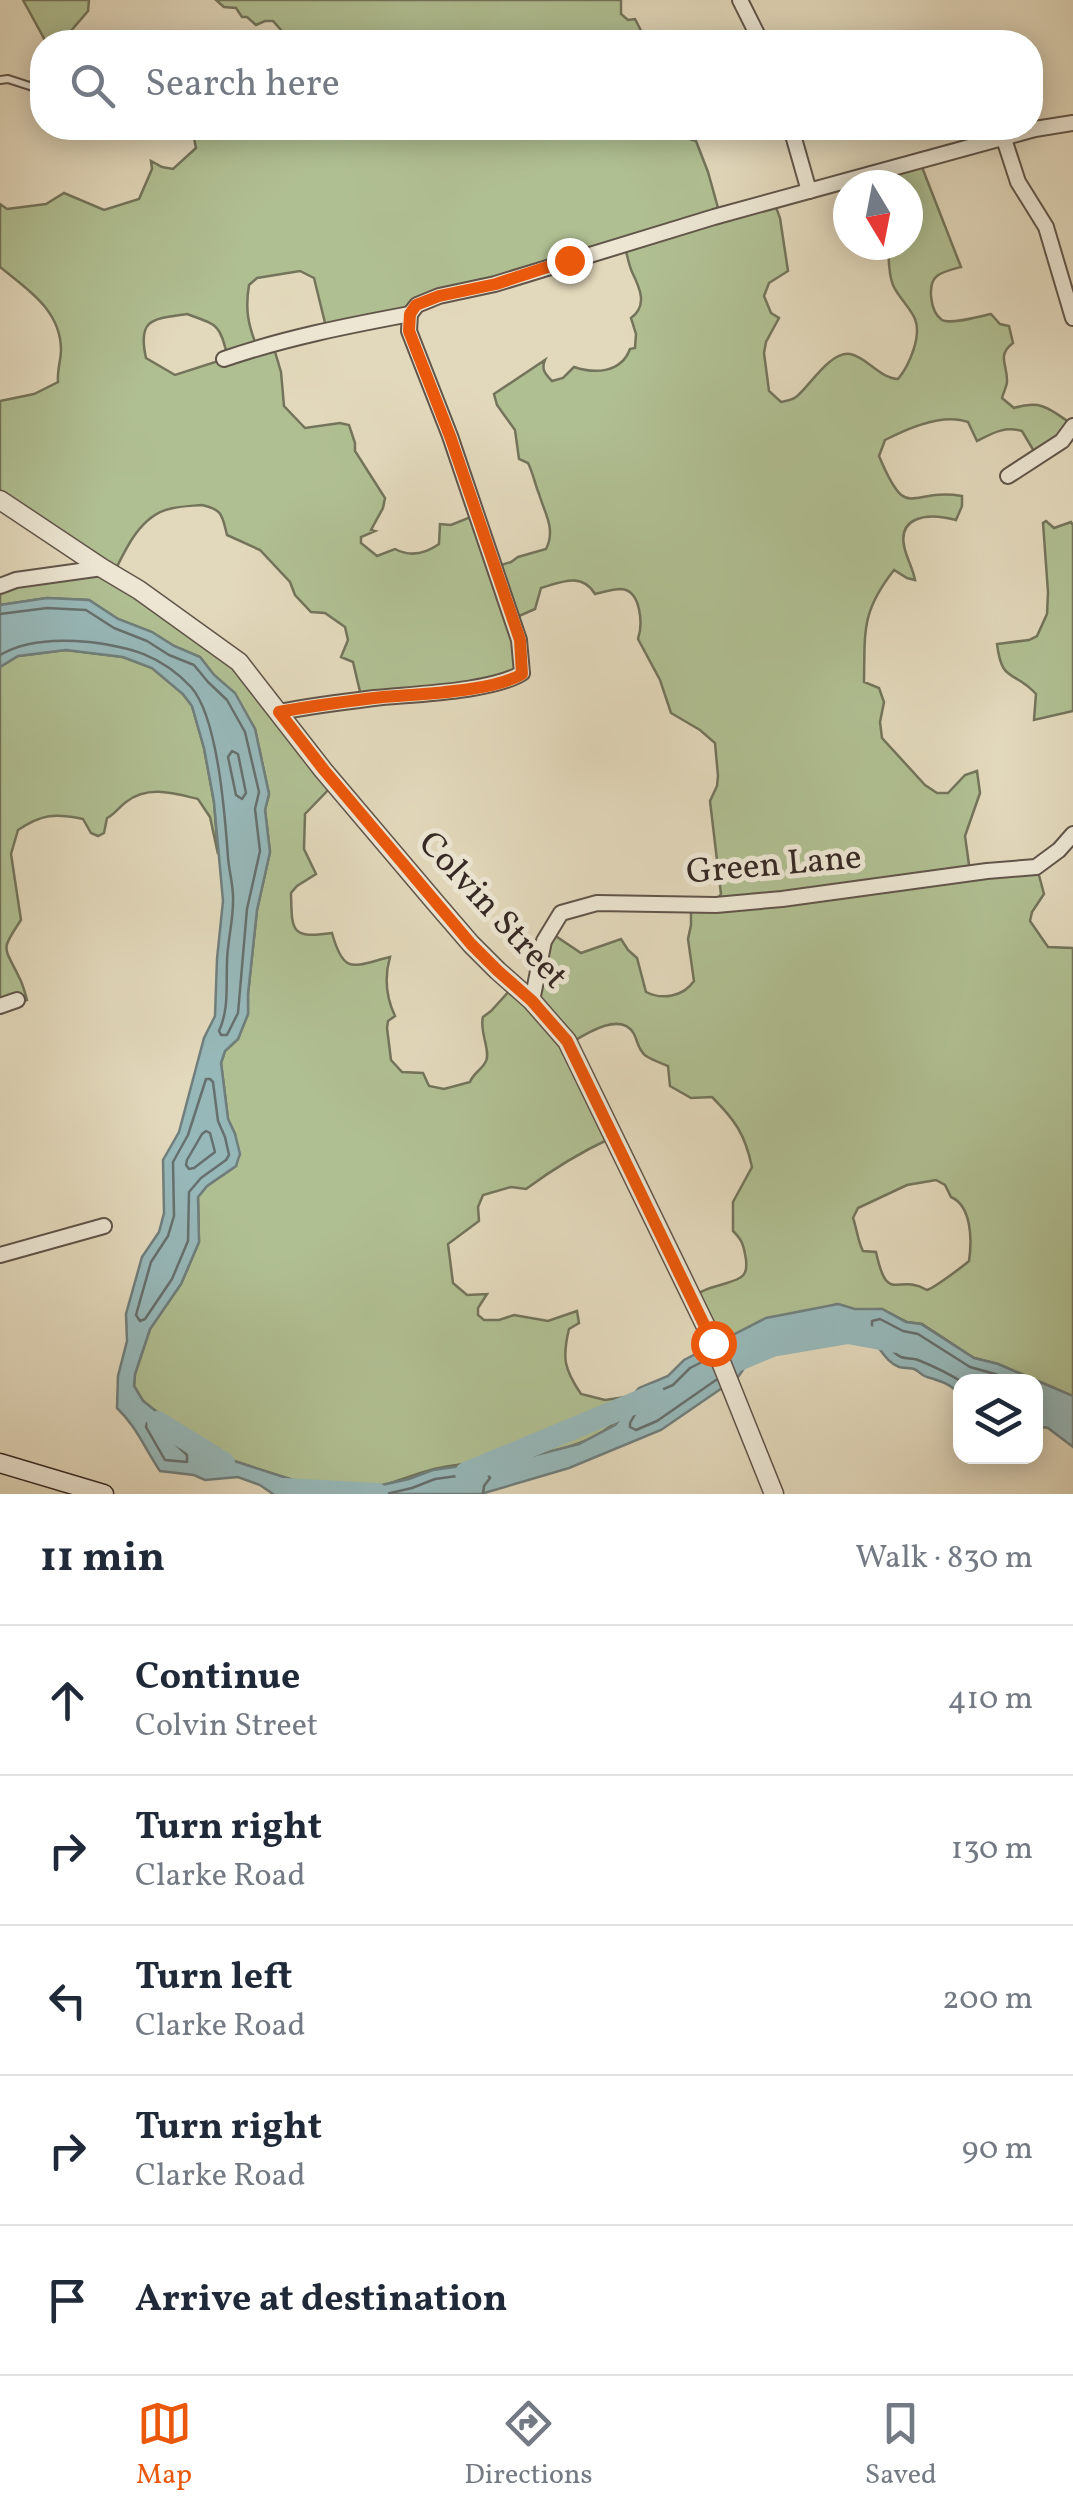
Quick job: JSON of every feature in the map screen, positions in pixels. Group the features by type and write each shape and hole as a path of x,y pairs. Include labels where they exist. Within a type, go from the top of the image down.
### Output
{"street":[{"path":"740,0 754,30"},
{"path":"1043,128 1073,122"},
{"path":"794,140 809,191"},
{"path":"279,712 447,691 510,681 522,674 520,640 450,436 409,331 410,314 416,305 714,217 1000,140"},
{"path":"1004,140 1018,182 1046,227 1073,318"},
{"path":"224,359 288,338 410,314"},
{"path":"1008,476 1062,441 1073,426"},
{"name":"Colvin Street","path":"0,500 139,590 239,662 471,944 532,1001 567,1041 710,1337 774,1494"},
{"path":"0,586 16,580 102,568"},
{"name":"Green Lane","path":"532,1001 544,941 562,913 598,903 716,906 1036,867 1073,834"},
{"path":"0,1006 17,1000"},
{"path":"0,1255 104,1226"},
{"path":"0,1462 104,1494"}],"lane":[{"path":"0,80 30,86"}],"green space":[{"path":"23,0 89,0 88,11 72,30 39,30"},
{"path":"216,0 621,0 621,14 628,20 635,19 641,30 281,30 273,21 256,25 236,8 224,7"},
{"path":"194,140 696,141 720,215 774,202 780,218 788,271 769,283 764,296 771,313 779,318 764,353 769,391 781,402 796,397 842,355 856,356 891,378 898,379 906,367 916,342 917,326 893,285 889,260 923,260 923,170 894,170 920,162 961,267 934,280 931,291 935,311 946,321 991,314 1000,324 1009,326 1013,343 1004,357 1007,382 1002,398 1014,408 1046,408 1073,425 1038,458 1022,431 1004,430 977,441 968,422 958,420 926,423 885,440 879,456 904,497 962,496 962,506 956,520 924,517 908,525 904,532 915,580 894,570 870,610 864,682 879,688 884,702 882,738 925,785 937,793 948,793 965,775 977,771 980,793 965,836 970,872 1037,868 1044,894 1030,921 1048,947 1073,948 1073,1396 1043,1383 1043,1374 1021,1374 974,1358 922,1324 907,1322 882,1309 855,1310 837,1304 715,1343 693,1296 736,1280 746,1269 742,1244 733,1231 733,1202 752,1167 746,1145 738,1128 712,1097 691,1098 670,1086 668,1066 646,1056 628,1027 612,1024 569,1044 611,1138 526,1189 511,1187 483,1195 478,1207 479,1221 448,1244 453,1283 467,1295 487,1294 478,1308 478,1315 484,1320 514,1315 548,1321 577,1311 579,1323 569,1329 565,1356 575,1385 581,1394 605,1400 632,1396 610,1426 560,1450 452,1465 362,1491 333,1494 194,1448 143,1401 134,1386 135,1374 150,1329 181,1284 199,1242 198,1197 236,1166 235,1134 228,1119 221,1063 225,1051 238,1039 248,1014 257,910 270,852 265,810 269,794 255,729 235,694 200,657 118,619 89,600 47,598 0,605 0,587 93,571 0,501 0,401 34,394 58,382 61,350 49,312 0,267 0,204 7,209 46,204 64,193 104,210 139,199 152,169 151,161 173,169 196,148","holes":["625,247 641,297 631,318 635,348 620,363 599,371 574,367 563,378 552,381 544,371 545,360 494,394 515,430 519,459 530,467 549,521 546,549 495,567 473,516 451,525 440,524 439,544 423,552 412,554 395,549 377,556 361,543 361,537 375,531 371,530 385,498 355,451 349,425 305,428 284,406 281,372 273,345 257,347 251,331 247,309 249,285 257,278 300,271 314,278 327,331","187,314 212,324 220,332 228,358 175,375 146,358 144,335 150,323","209,507 218,511 227,535 260,550 311,612 325,613 345,627 348,640 341,657 353,662 362,700 518,677 512,619 535,609 541,588 577,581 595,594 621,589 633,595 640,617 638,639 660,680 671,713 715,743 718,776 710,801 721,894 714,905 691,908 688,939 694,981 672,996 646,992 637,958 621,939 581,953 551,933 526,998 512,988 483,1017 487,1057 470,1082 444,1089 429,1086 423,1073 402,1072 391,1060 387,1028 388,1021 395,1016 387,987 390,957 359,965 346,962 332,933 308,935 293,924 291,893 316,874 304,849 305,814 333,785 216,645 113,575 135,535 150,519 169,509","936,1180 945,1185 967,1216 969,1261 927,1290 917,1285 890,1283 880,1269 876,1252 863,1251 860,1244 853,1218 858,1208 907,1185"]},
{"path":"1046,521 1054,528 1071,522 1073,525 1073,711 1034,720 1036,694 1005,671 997,644 1037,636 1047,614 1043,523"},
{"path":"66,650 123,657 152,668 192,706 214,802 218,854 210,817 198,799 170,793 134,797 107,818 104,833 98,836 91,833 83,819 64,816 42,818 18,830 11,854 21,920 6,948 27,1000 0,1010 0,667 18,656"}],"water":[{"path":"47,598 89,600 118,619 200,657 235,693 255,729 269,794 265,810 270,852 257,910 248,1014 238,1039 225,1051 221,1063 228,1119 240,1154 236,1166 198,1197 199,1242 181,1284 150,1329 134,1386 143,1401 194,1448 302,1483 316,1492 338,1494 273,1494 238,1477 205,1480 160,1471 117,1408 118,1376 127,1341 126,1314 142,1257 159,1232 164,1213 163,1160 179,1132 204,1038 215,1016 223,901 214,802 204,748 192,706 183,694 152,668 123,657 66,650 18,656 0,667 0,605"},
{"path":"838,1304 855,1309 882,1309 906,1322 921,1324 974,1358 1021,1374 953,1374 953,1388 894,1364 865,1335 812,1337 757,1349 738,1377 661,1430 569,1468 481,1494 341,1494 433,1470 532,1456 579,1444 615,1425 639,1388 668,1376 684,1360 766,1318"},
{"path":"1043,1383 1073,1396 1073,1447 1043,1427"}],"waterway":[{"path":"729,1364 772,1346 848,1333 897,1342"},
{"path":"466,1473 654,1395"},
{"path":"158,1422 224,1463"},
{"path":"284,1489 377,1494"}],"route":[{"path":"569,260 496,284 439,296 416,305 410,314 409,331 450,436 520,640 522,674 510,681 447,691 279,712 471,944 532,1001 567,1041 713,1343"}]}
